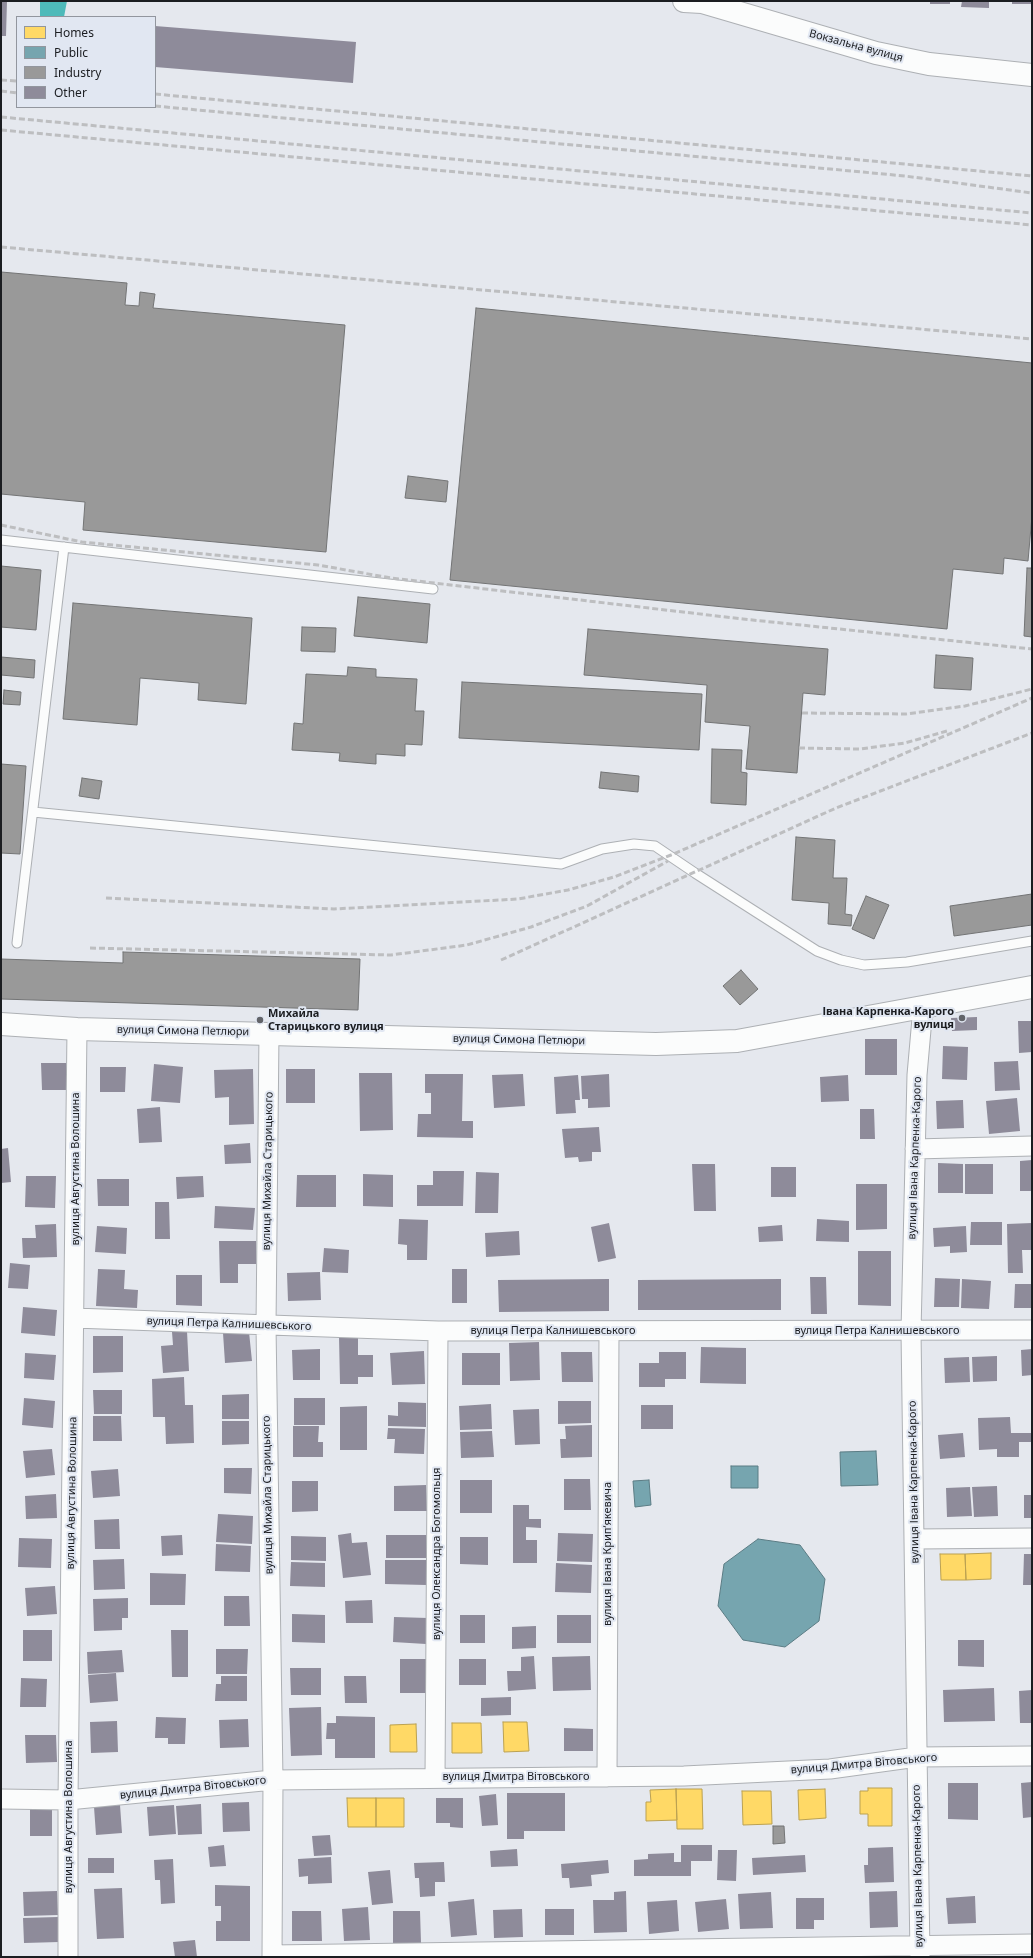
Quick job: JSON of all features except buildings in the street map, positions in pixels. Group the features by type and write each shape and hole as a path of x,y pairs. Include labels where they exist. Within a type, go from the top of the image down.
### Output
{"main road":[{"name":"Вокзальна вулиця","path":"696,2 876,53 928,64 1032,75"},
{"name":"вулиця Симона Петлюри","path":"1,1024 269,1034 656,1044 737,1041 1032,987"}],"street":[{"name":"вулиця Івана Карпенка-Карого","path":"920,1952 911,1332 917,1075 923,1006"},
{"name":"вулиця Августина Волошина","path":"68,1957 68,1800 77,1028"},
{"name":"вулиця Михайла Старицького","path":"269,1034 266,1326 272,1780 272,1956"},
{"path":"915,1149 1032,1146"},
{"name":"вулиця Петра Калнишевського","path":"74,1318 438,1331 911,1332 1032,1330"},
{"name":"вулиця Олександра Богомольця","path":"435,1777 438,1331"},
{"name":"вулиця Івана Крипʼякевича","path":"607,1777 609,1331"},
{"path":"915,1539 1032,1538"},
{"name":"вулиця Дмитра Вітовського","path":"1,1799 68,1800 272,1780 435,1777 607,1777 830,1769 917,1757 1032,1756"},
{"path":"272,1956 920,1952 1032,1944"}],"lane":[{"path":"1,540 433,589"},
{"path":"17,943 64,547"},
{"path":"33,812 561,864 602,849 634,844 655,846 817,951 841,960 864,965 907,962 1032,942"}],"water":[{"path":"40,1 67,1 64,16 40,16"}],"railway":[{"path":"1,80 16,81"},
{"path":"1,91 16,93"},
{"path":"156,94 1032,176"},
{"path":"156,106 905,176 1032,193"},
{"path":"1,117 1032,213"},
{"path":"1,130 1032,225"},
{"path":"1,247 1032,339"},
{"path":"1,525 82,542 318,565 391,578 743,619 1032,649"},
{"path":"802,713 906,714 965,706 1032,689"},
{"path":"106,898 334,909 518,899 568,890 614,877 671,855 1032,698"},
{"path":"799,748 860,749 905,743 947,731"},
{"path":"501,960 836,808 1032,733"},
{"path":"90,948 391,955 467,945 531,927 587,906 668,861"}],"place":[{"name":"Івана Карпенка-Карого вулиця","path":"962,1018"},
{"name":"Михайла Старицького вулиця","path":"260,1020"}]}
